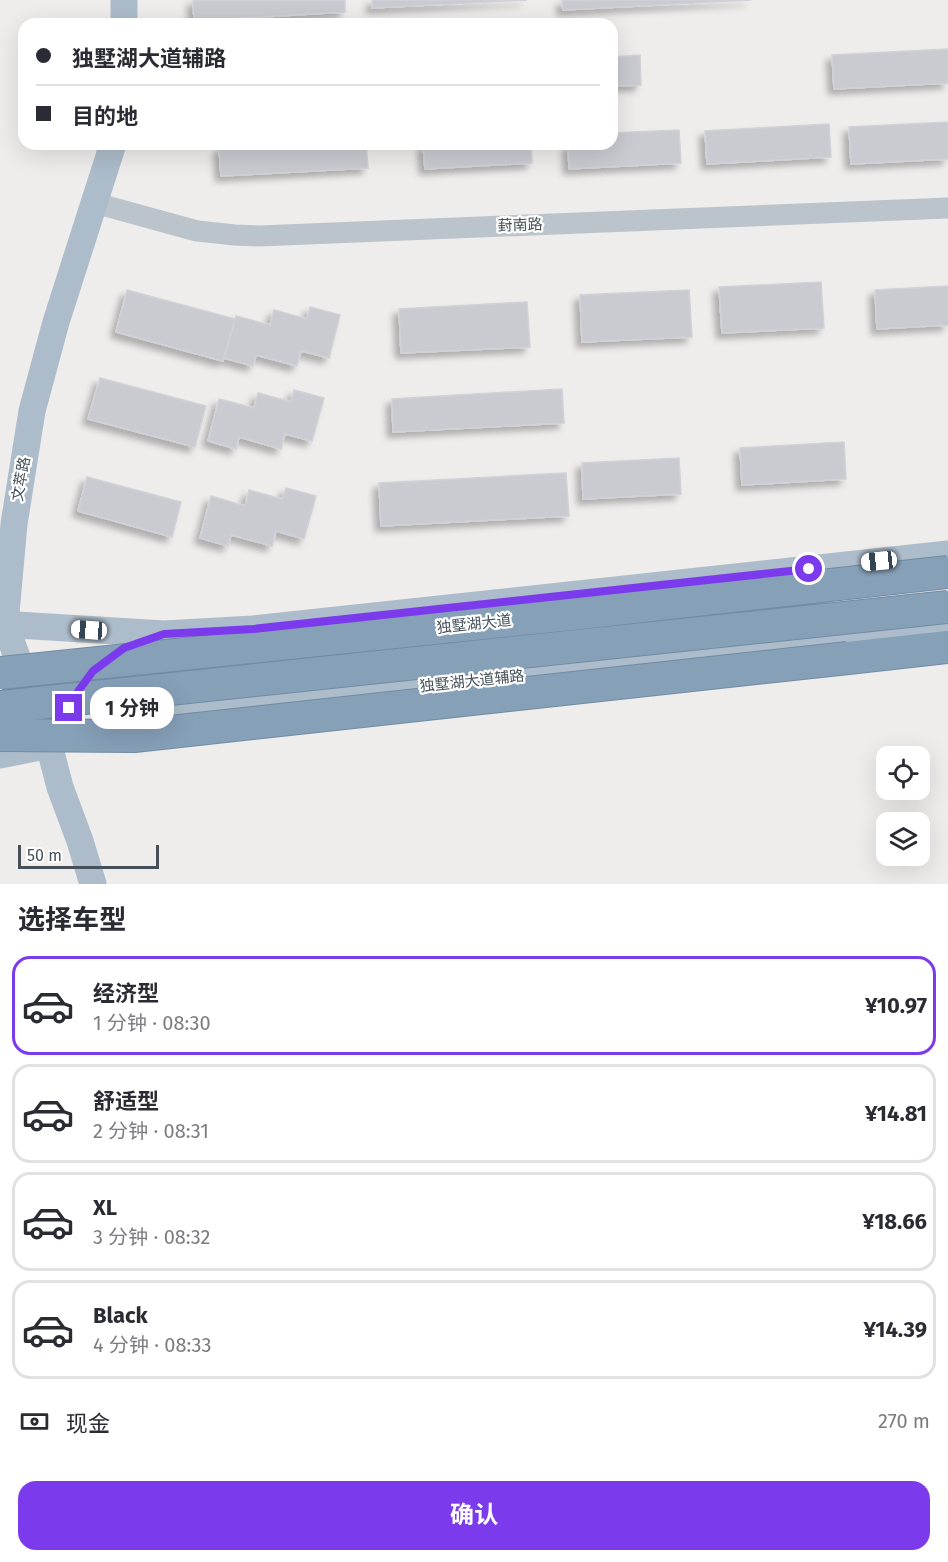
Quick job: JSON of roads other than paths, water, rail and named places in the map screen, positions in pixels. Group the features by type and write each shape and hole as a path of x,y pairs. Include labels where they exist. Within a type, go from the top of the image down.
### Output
{"highway":[{"name":"独墅湖大道","path":"0,673 580,614 948,572"},
{"path":"0,707 948,607"},
{"path":"0,735 134,736 857,647 934,648 948,634"},
{"path":"0,666 92,664"}],"main road":[{"path":"124,0 124,18"},
{"name":"文萃路","path":"93,884 60,787 49,745 3,624 14,524 32,411 56,322 111,150"},
{"path":"3,624 164,634 265,628 948,554"},
{"path":"857,647 912,601 948,597"},
{"name":"独墅湖大道辅路","path":"0,755 219,710 857,647 948,627"},
{"path":"49,745 79,690 93,671 124,648 164,634"}],"street":[{"name":"葑南路","path":"95,203 197,231 259,236 948,208"}]}
